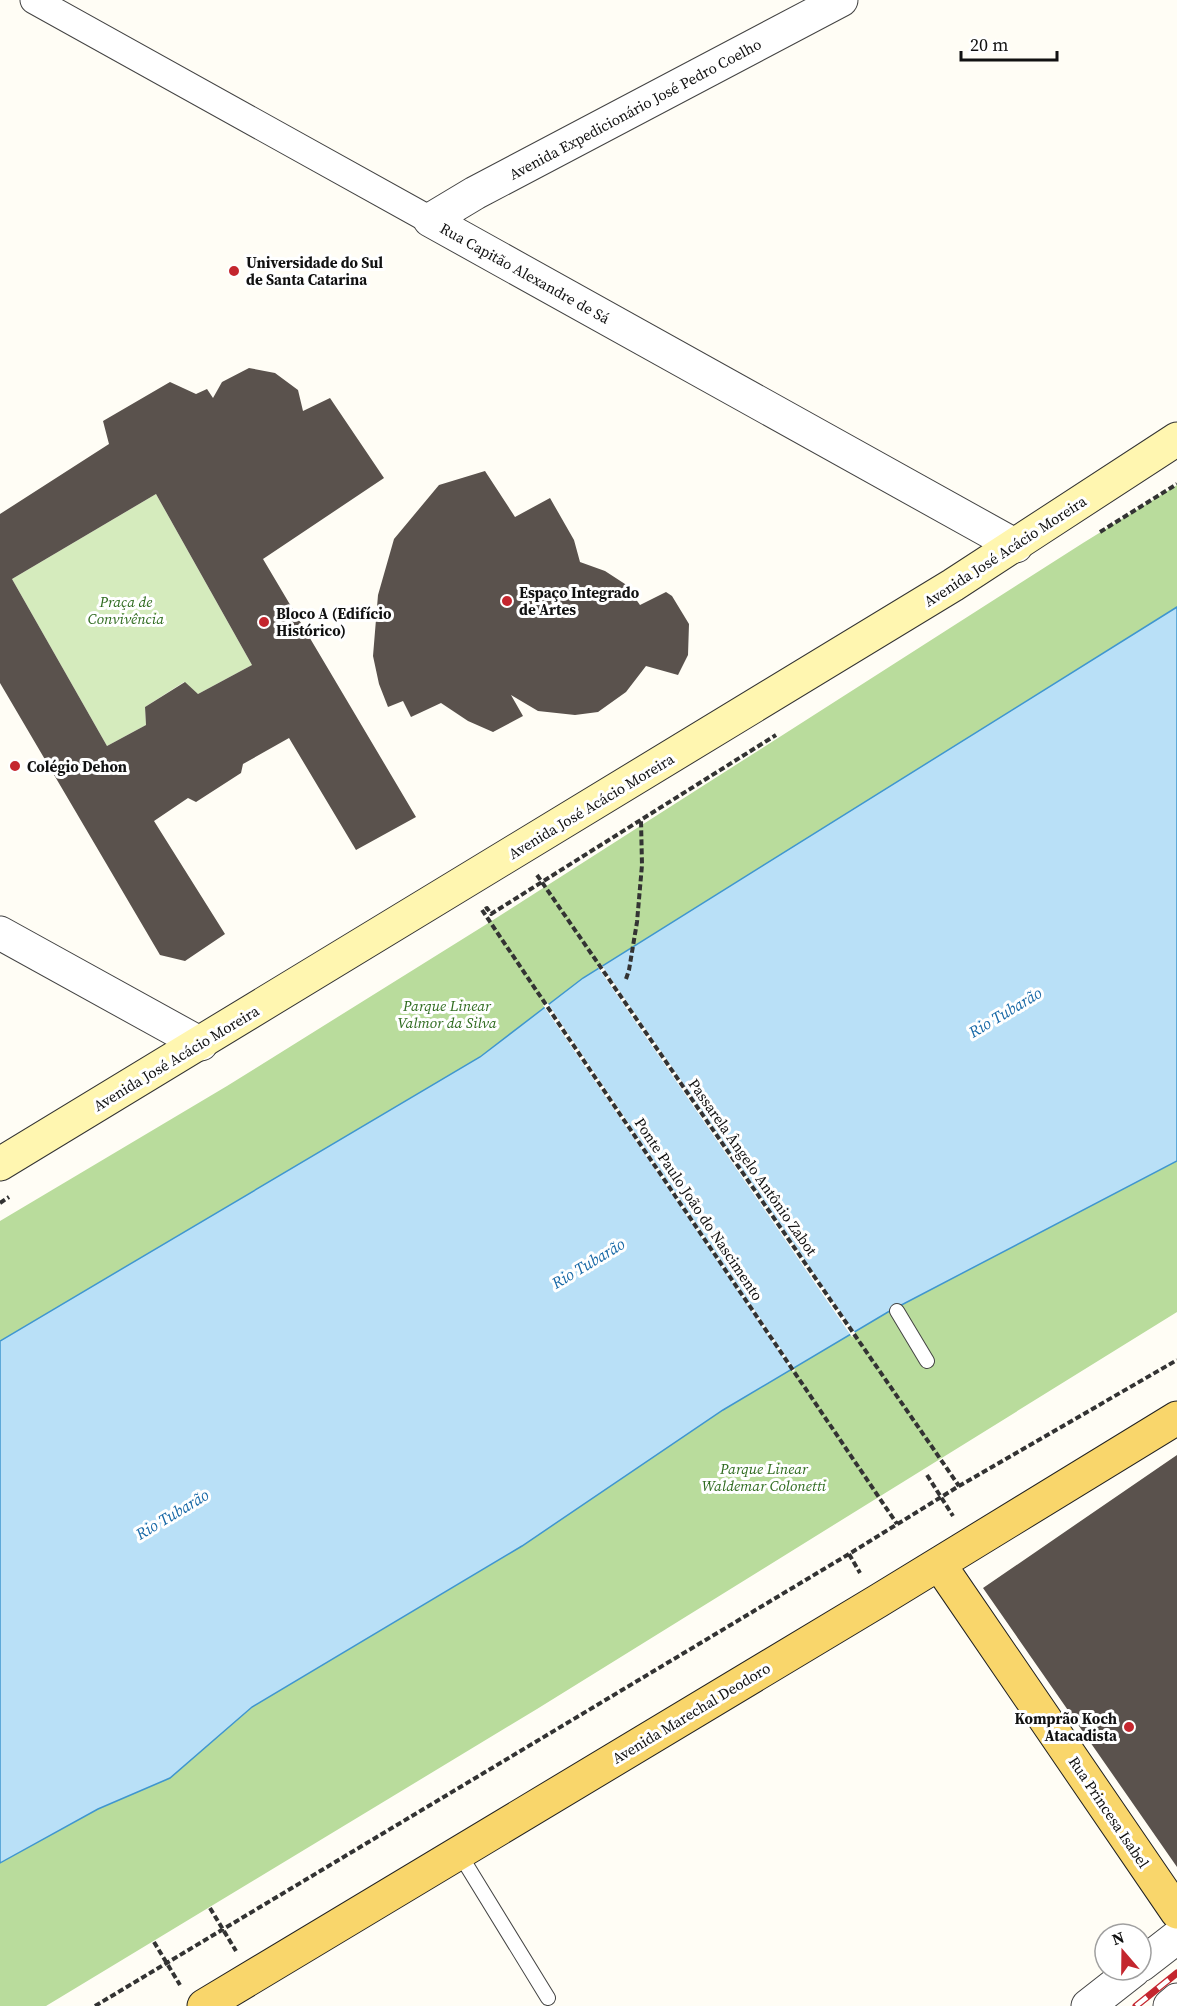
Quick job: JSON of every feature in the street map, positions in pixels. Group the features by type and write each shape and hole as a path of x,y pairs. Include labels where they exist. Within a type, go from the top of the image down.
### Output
{"main road":[{"name":"Avenida José Acácio Moreira","path":"0,1164 201,1044 1017,546 1177,439"},
{"name":"Avenida Marechal Deodoro","path":"221,1994 971,1545 1177,1418"},
{"name":"Rua Princesa Isabel","path":"939,1564 1177,1912"}],"street":[{"name":"Rua Capitão Alexandre de Sá","path":"34,0 1017,546"},
{"name":"Avenida Expedicionário José Pedro Coelho","path":"430,220 476,193 841,0"},
{"path":"0,933 201,1044"},
{"path":"1153,1956 1177,1937"},
{"path":"1088,2006 1119,1982"},
{"path":"1170,2006 1177,2000"}],"lane":[{"path":"897,1311 927,1361"},
{"path":"459,1853 548,1998"}],"path":[{"path":"626,979 637,922 642,865 640,819"},
{"name":"Passarela Ângelo Antônio Zabot","path":"542,882 959,1486"},
{"name":"Ponte Paulo João do Nascimento","path":"482,910 897,1524"},
{"path":"95,2006 959,1486 1177,1360"},
{"path":"927,1475 971,1545"},
{"path":"154,1942 167,1963 221,1994 222,1930 210,1908"}],"green space":[{"name":"Parque Linear Valmor da Silva","path":"1177,485 1177,607 584,978 480,1057 0,1341 0,1221 227,1086 490,922"},
{"name":"Praça de Convivência","path":"156,494 252,665 198,694 184,682 145,707 146,725 107,746 12,579"},
{"name":"Parque Linear Waldemar Colonetti","path":"1177,1161 1177,1312 537,1709 46,2006 0,2006 0,1863 98,1809 170,1778 252,1707 522,1546 723,1410 888,1312"}],"water":[{"name":"Rio Tubarão","path":"1177,607 1177,1161 888,1312 723,1410 522,1546 252,1707 170,1778 98,1809 0,1863 0,1341 480,1057 583,978"}],"pier":[{"path":"601,964 856,1334 852,1337 597,966"},
{"path":"547,1002 795,1370 793,1372 543,1005"}],"building":[{"name":"Bloco A (Edifício Histórico)","path":"249,368 275,373 298,390 303,411 330,398 384,478 263,559 416,817 356,850 289,738 243,764 241,773 196,802 188,798 154,821 225,934 185,961 160,955 0,683 0,514 109,444 103,421 170,382 196,394 207,389 213,398 222,382","holes":["156,494 252,665 198,694 185,682 145,707 146,725 107,746 12,579"]},
{"name":"Espaço Integrado de Artes","path":"485,471 515,517 550,498 574,540 580,562 605,571 625,584 640,605 666,592 672,596 689,624 688,655 678,675 646,666 626,692 598,712 575,715 538,711 511,695 523,716 493,732 468,721 441,703 411,717 403,701 388,707 379,684 373,656 378,595 394,539 439,485"},
{"name":"Komprão Koch Atacadista","path":"1177,1455 1177,1867 983,1588"}],"railway":[{"path":"1136,2006 1177,1973"}],"place":[{"name":"Universidade do Sul de Santa Catarina","path":"234,271"},
{"name":"Espaço Integrado de Artes","path":"507,601"},
{"name":"Bloco A (Edifício Histórico)","path":"264,622"},
{"name":"Colégio Dehon","path":"15,766"},
{"name":"Komprão Koch Atacadista","path":"1129,1727"}]}
